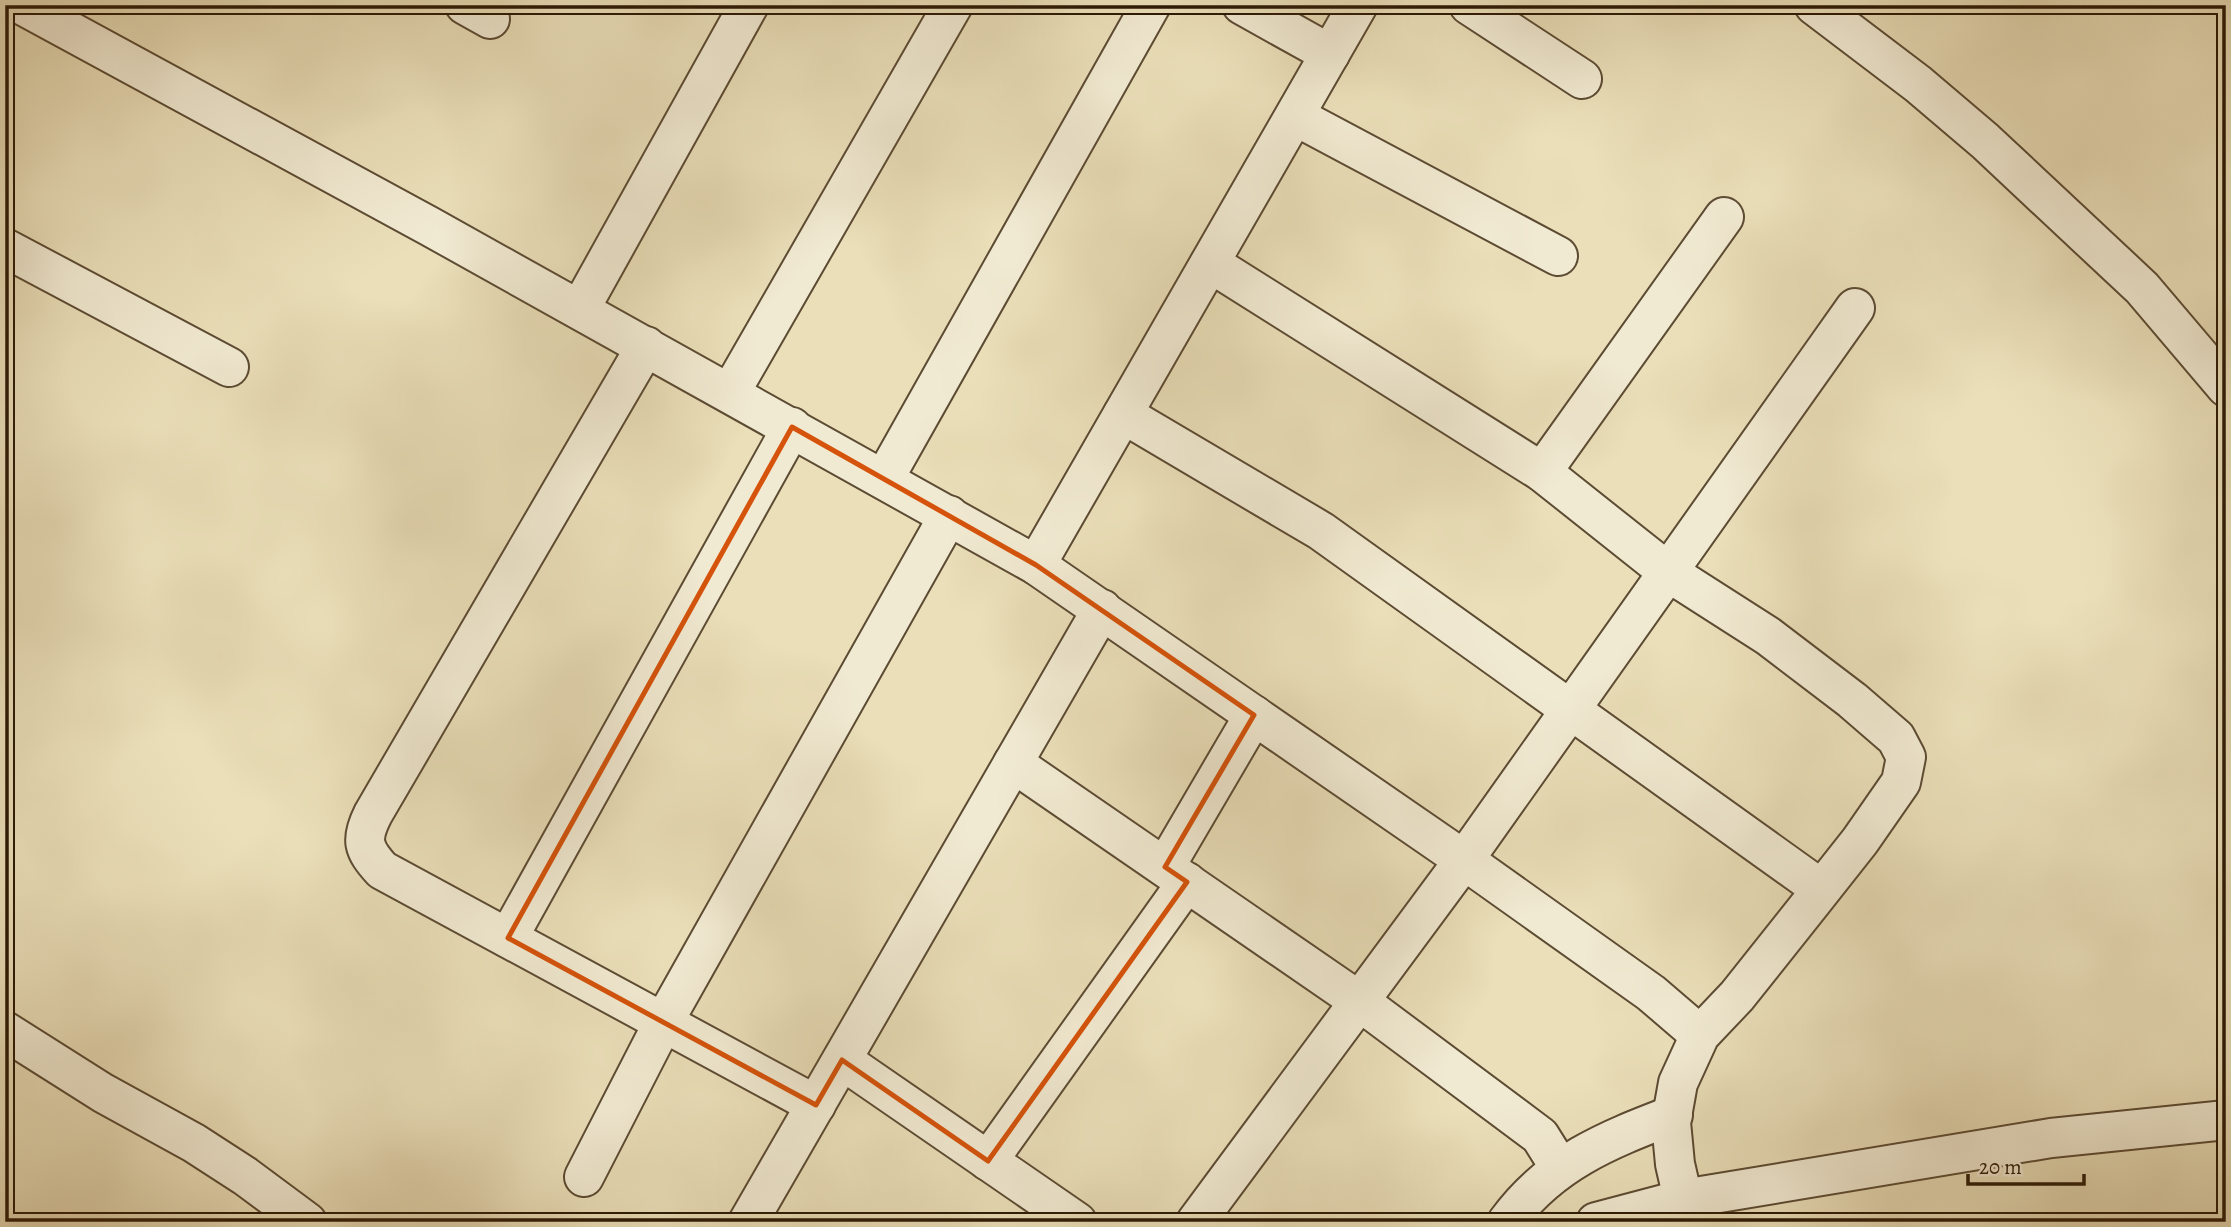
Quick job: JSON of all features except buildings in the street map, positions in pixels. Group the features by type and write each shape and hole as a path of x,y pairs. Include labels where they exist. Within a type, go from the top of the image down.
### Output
{"street":[{"path":"5,15 10,5"},
{"path":"22,5 580,309 1036,565 1464,860 1651,993 1700,1035"},
{"path":"580,309 750,5"},
{"path":"730,393 953,5"},
{"path":"884,479 1151,5"},
{"path":"1242,5 1331,54"},
{"path":"1036,565 1358,5"},
{"path":"1469,5 1582,79"},
{"path":"1814,5 1918,84 1985,141 2142,288 2226,387"},
{"path":"1295,116 1558,256"},
{"path":"1542,472 1724,217"},
{"path":"5,248 229,367"},
{"path":"1210,263 1542,472 1668,572 1768,636 1852,700 1902,746 1906,757 1901,782 1860,841 1737,996 1700,1035 1678,1083 1671,1122 1675,1164 1683,1199"},
{"path":"1196,1222 1464,860 1855,309"},
{"path":"646,346 366,828 364,844 370,857 382,870 816,1105"},
{"path":"1123,414 1321,531 1821,889"},
{"path":"508,939 792,427"},
{"path":"584,1177 663,1023 949,516"},
{"path":"748,1222 1102,609"},
{"path":"988,1161 1176,875 1254,715"},
{"path":"1013,762 1359,1001 1540,1136 1560,1168"},
{"path":"5,1031 103,1093 194,1143 245,1176 307,1222"},
{"path":"842,1060 1077,1222"},
{"path":"1507,1222 1519,1205 1560,1168 1609,1139 1673,1115"},
{"path":"1596,1222 1683,1199 2051,1138 2226,1120"}],"highlighted area":[{"path":"792,427 1036,565 1254,715 1165,867 1187,882 988,1161 842,1060 816,1105 508,938"}]}
